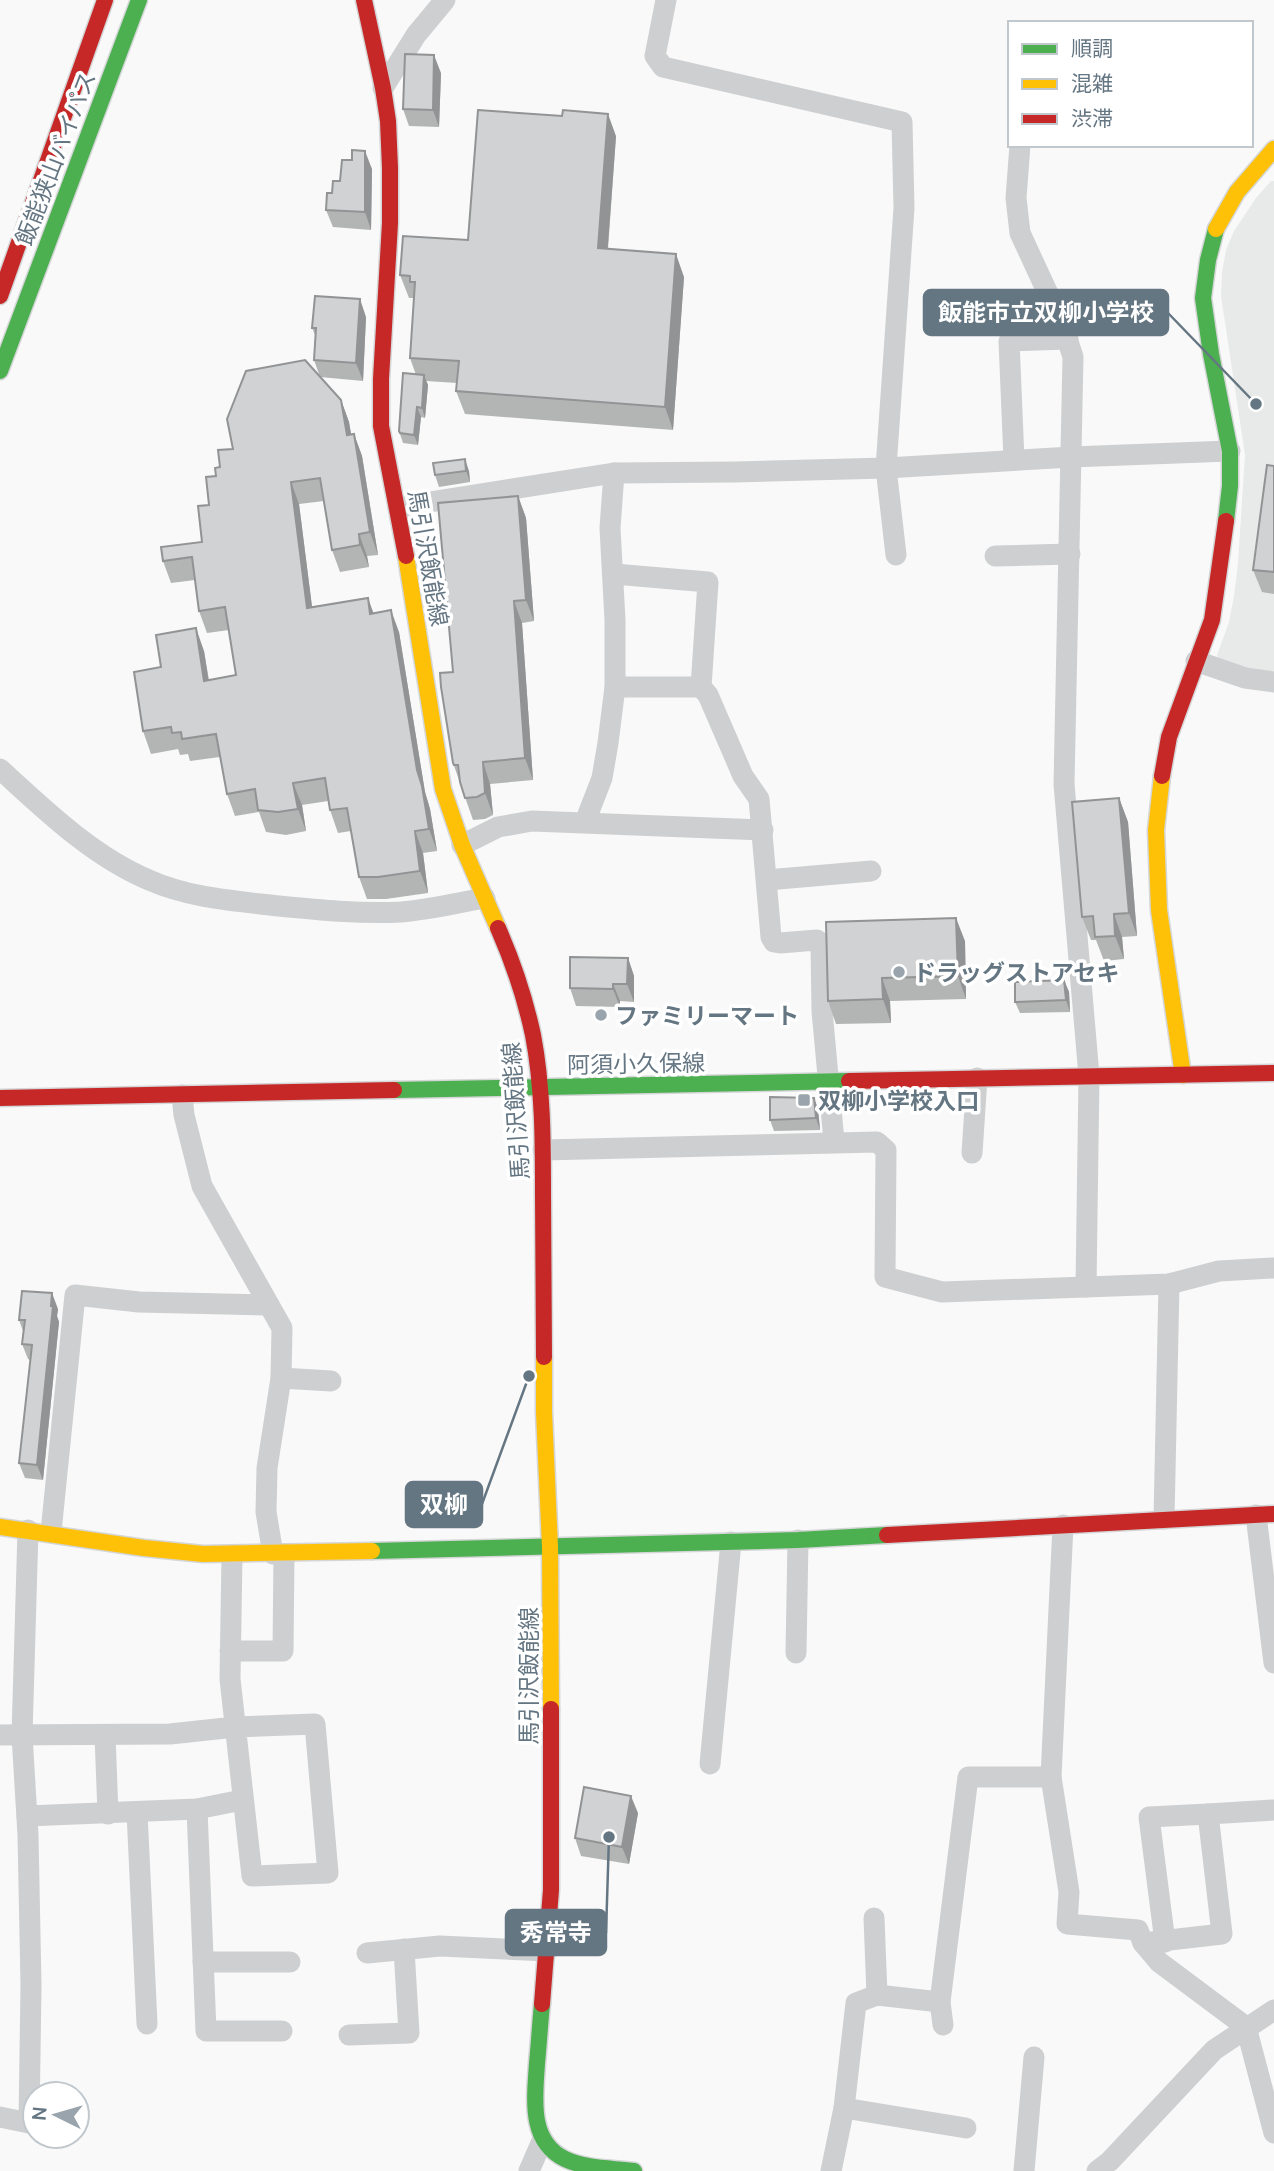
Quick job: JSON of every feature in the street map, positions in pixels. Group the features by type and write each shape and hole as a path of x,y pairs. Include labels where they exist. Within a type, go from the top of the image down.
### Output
{"main road":[{"name":"飯能狭山バイパス","path":"0,296 105,0"},
{"name":"飯能狭山バイパス","path":"0,371 139,0"},
{"name":"馬引沢飯能線","path":"364,0 383,88 388,121 390,168 381,426 398,507 443,789 450,816 510,958 523,996 533,1035 540,1088 543,1150 544,1412 550,1547 552,1843 547,1951 534,2105 536,2125 542,2141"},
{"path":"1183,1074 1159,910 1156,830 1169,737 1212,620 1230,486 1230,451 1203,298 1217,224 1237,192 1274,149"},
{"name":"阿須小久保線","path":"0,1098 1274,1073"},
{"path":"0,1527 51,1532 89,1541 167,1552 232,1555 799,1540 1265,1514"},
{"path":"542,2141 552,2153 574,2163 634,2171"}],"street":[{"path":"383,88 416,35 445,0"},
{"path":"666,0 655,56 663,67 902,122 904,208 886,468 896,555"},
{"path":"1020,147 1016,198 1020,233 1068,339 1073,357 1064,784 1089,1076 1086,1287"},
{"path":"1014,460 1009,341 1068,339"},
{"path":"398,507 614,473 886,468 1230,451"},
{"path":"586,822 602,778 615,687 614,574 610,528 614,473"},
{"path":"995,556 1070,554"},
{"path":"614,574 708,582 701,687 708,695 743,776 759,799 771,937 774,942 780,943 817,940 821,944 822,1011 834,1142"},
{"path":"1196,661 1245,678 1274,682"},
{"path":"615,687 701,687"},
{"path":"0,769 50,814 108,859 148,880 176,890 234,901 341,912 403,912 485,898"},
{"path":"462,845 498,828 532,821 763,830"},
{"path":"767,880 871,871"},
{"path":"972,1153 977,1078"},
{"path":"182,1095 184,1115 202,1186 282,1328 281,1378 267,1468 266,1512 279,1554 283,1651 230,1651"},
{"path":"543,1150 877,1142 886,1150 885,1277 942,1292 1168,1284 1219,1271 1274,1268"},
{"path":"1164,1519 1168,1284"},
{"path":"51,1532 75,1295 139,1302 269,1305"},
{"path":"281,1378 331,1381"},
{"path":"1265,1514 1274,1663"},
{"path":"1063,1525 1051,1777 1069,1892 1067,1924 1138,1930 1154,1943 1222,1934 1208,1814"},
{"path":"0,2117 29,2123 31,1996 27,1816 22,1735 28,1530"},
{"path":"796,1653 799,1540"},
{"path":"710,1764 731,1542"},
{"path":"0,1735 170,1734 235,1727 316,1724 328,1873 251,1876 242,1800 235,1727 230,1679 232,1555"},
{"path":"105,1735 108,1814"},
{"path":"943,2025 940,2002 968,1777 1051,1777"},
{"path":"27,1816 197,1809 242,1800"},
{"path":"197,1809 206,2031 282,2031"},
{"path":"1274,1810 1149,1817 1154,1943 1159,1962 1246,2027 1274,2133"},
{"path":"137,1812 147,2024"},
{"path":"874,1918 877,1995"},
{"path":"367,1953 440,1947 547,1951"},
{"path":"349,2035 409,2033 404,1949"},
{"path":"204,1962 290,1962"},
{"path":"831,2171 844,2108 856,2003 877,1995 940,2002"},
{"path":"1097,2171 1110,2161 1214,2050 1274,2010"},
{"path":"1024,2171 1034,2057"},
{"path":"844,2108 966,2128"},
{"path":"529,2171 542,2141"}],"shaded area":[{"path":"1271,181 1274,181 1274,677 1219,662 1217,655 1229,622 1234,596 1245,455 1221,296 1222,273 1226,250 1234,231"}],"building":[{"path":"405,54 434,55 433,110 403,109"},
{"path":"478,110 562,116 563,110 608,114 598,248 676,254 665,407 456,391 459,361 410,358 415,282 410,282 410,276 400,275 403,236 468,240"},
{"path":"352,150 365,151 365,212 326,210 327,193 332,193 333,181 340,181 342,160 352,160"},
{"path":"315,296 360,299 356,363 314,360 316,328 312,328"},
{"path":"305,360 341,400 347,435 354,434 370,532 359,534 360,545 332,550 320,478 291,482 307,608 368,598 370,614 391,610 429,829 415,831 420,871 359,877 347,808 330,810 325,778 293,783 298,809 278,812 258,810 255,789 227,794 216,734 182,739 181,732 172,733 171,727 143,731 134,672 161,667 156,635 196,628 204,681 236,675 225,607 199,611 192,557 163,561 161,547 202,542 198,506 209,505 206,477 216,476 215,468 220,467 218,450 233,449 227,419 246,371"},
{"path":"403,373 424,375 422,408 417,407 414,435 399,431"},
{"path":"465,459 466,471 435,475 433,463"},
{"path":"1267,465 1274,466 1274,572 1253,570"},
{"path":"518,496 526,600 514,601 525,758 483,762 485,793 465,798 458,765 453,763 441,687 440,673 453,672 438,503"},
{"path":"1119,798 1129,913 1114,914 1115,936 1095,937 1093,916 1082,917 1072,802"},
{"name":"ドラッグストアセキ","path":"956,918 958,976 882,978 883,999 828,1001 826,922"},
{"path":"570,957 628,958 627,984 613,984 613,989 570,988"},
{"path":"1064,980 1066,1000 1015,1002 1015,982"},
{"path":"770,1097 814,1098 816,1118 770,1120"},
{"path":"22,1291 52,1293 53,1306 37,1465 19,1463 32,1345 22,1344 25,1320 19,1320"},
{"path":"584,1787 631,1796 622,1847 575,1838"}],"traffic: fast":[{"path":"0,371 139,0"},
{"path":"1216,229 1208,260 1203,298 1230,451 1226,521"},
{"path":"394,1090 849,1081"},
{"path":"372,1551 798,1540 887,1535"},
{"path":"542,2004 535,2104 539,2130 545,2141 553,2151 573,2162 634,2171"}],"traffic: slow":[{"path":"1216,229 1237,192 1274,149"},
{"path":"406,556 443,789 462,845 498,928"},
{"path":"1162,776 1156,830 1159,910 1183,1075"},
{"path":"544,1357 550,1547 551,1709"},
{"path":"0,1527 203,1554 372,1551"}],"traffic: jam":[{"path":"0,296 105,0"},
{"path":"364,0 383,88 388,121 390,168 381,426 406,556"},
{"path":"1162,776 1169,737 1212,620 1226,521"},
{"path":"498,928 526,1007 539,1074 544,1357"},
{"path":"849,1081 1274,1073"},
{"path":"0,1098 394,1090"},
{"path":"887,1535 1274,1514"},
{"path":"542,2004 551,1890 551,1709"}],"place":[{"name":"飯能市立双柳小学校","path":"1256,404"},
{"name":"ドラッグストアセキ","path":"899,972"},
{"name":"ファミリーマート","path":"601,1015"},
{"name":"双柳小学校入口","path":"804,1100"},
{"name":"双柳","path":"529,1376"},
{"name":"秀常寺","path":"609,1837"}]}
